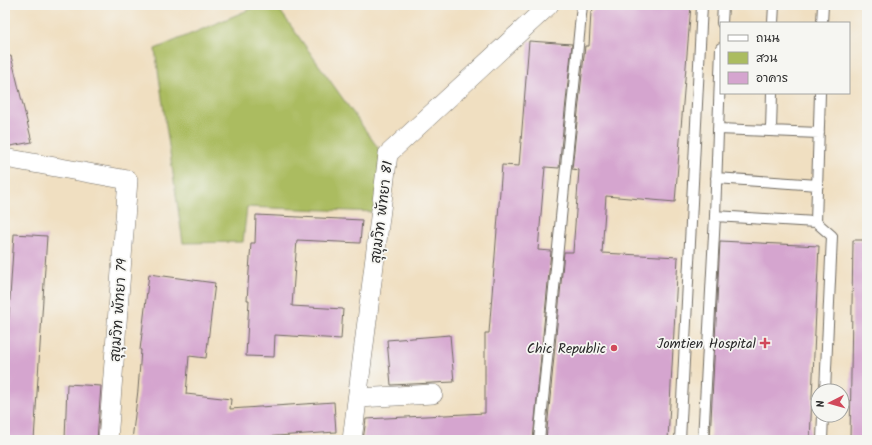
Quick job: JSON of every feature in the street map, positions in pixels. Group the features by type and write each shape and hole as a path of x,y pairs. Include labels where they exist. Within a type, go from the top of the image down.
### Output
{"street":[{"name":"สุขุมวิท พัทยา 81","path":"352,440 388,154 549,5"},
{"name":"สุขุมวิท พัทยา 79","path":"5,158 128,180 108,440"},
{"path":"358,398 433,394"}],"lane":[{"path":"539,440 582,5"},
{"path":"680,440 702,5"},
{"path":"722,5 722,22"},
{"path":"773,22 774,5"},
{"path":"822,5 822,22"},
{"path":"703,440 715,216 720,75"},
{"path":"771,130 772,94"},
{"path":"816,222 820,94"},
{"path":"718,129 819,133"},
{"path":"716,178 818,185"},
{"path":"715,216 816,222 832,236 825,383"},
{"path":"822,440 823,423"}],"green space":[{"path":"260,5 276,5 381,152 376,212 247,207 243,242 183,243 155,49"}],"building":[{"path":"598,5 691,5 675,202 606,196 602,253 678,257 668,440 546,440 564,252 573,252 579,170 572,169 585,46 589,46 591,12"},
{"path":"529,41 572,44 559,168 545,167 538,250 551,251 533,440 363,440 366,419 485,413 485,333 489,333 502,165 519,166"},
{"path":"11,56 32,142 5,147 5,57"},
{"path":"256,215 362,220 360,243 297,240 292,306 343,309 341,339 275,335 274,357 246,356 249,300 247,300 251,243 255,243"},
{"path":"14,234 47,236 34,440 5,439 5,376"},
{"path":"853,240 867,240 867,440 850,440"},
{"name":"Jomtien Hospital","path":"720,241 819,246 813,383 810,383 810,440 710,440"},
{"path":"149,274 215,283 206,358 189,356 186,394 231,399 230,409 334,402 336,432 218,440 132,440 138,390 140,350"},
{"path":"450,335 454,382 391,385 387,340"},
{"path":"67,384 101,386 97,440 65,440"}],"place":[{"name":"Jomtien Hospital","path":"765,343"},
{"name":"Chic Republic","path":"614,348"}]}
